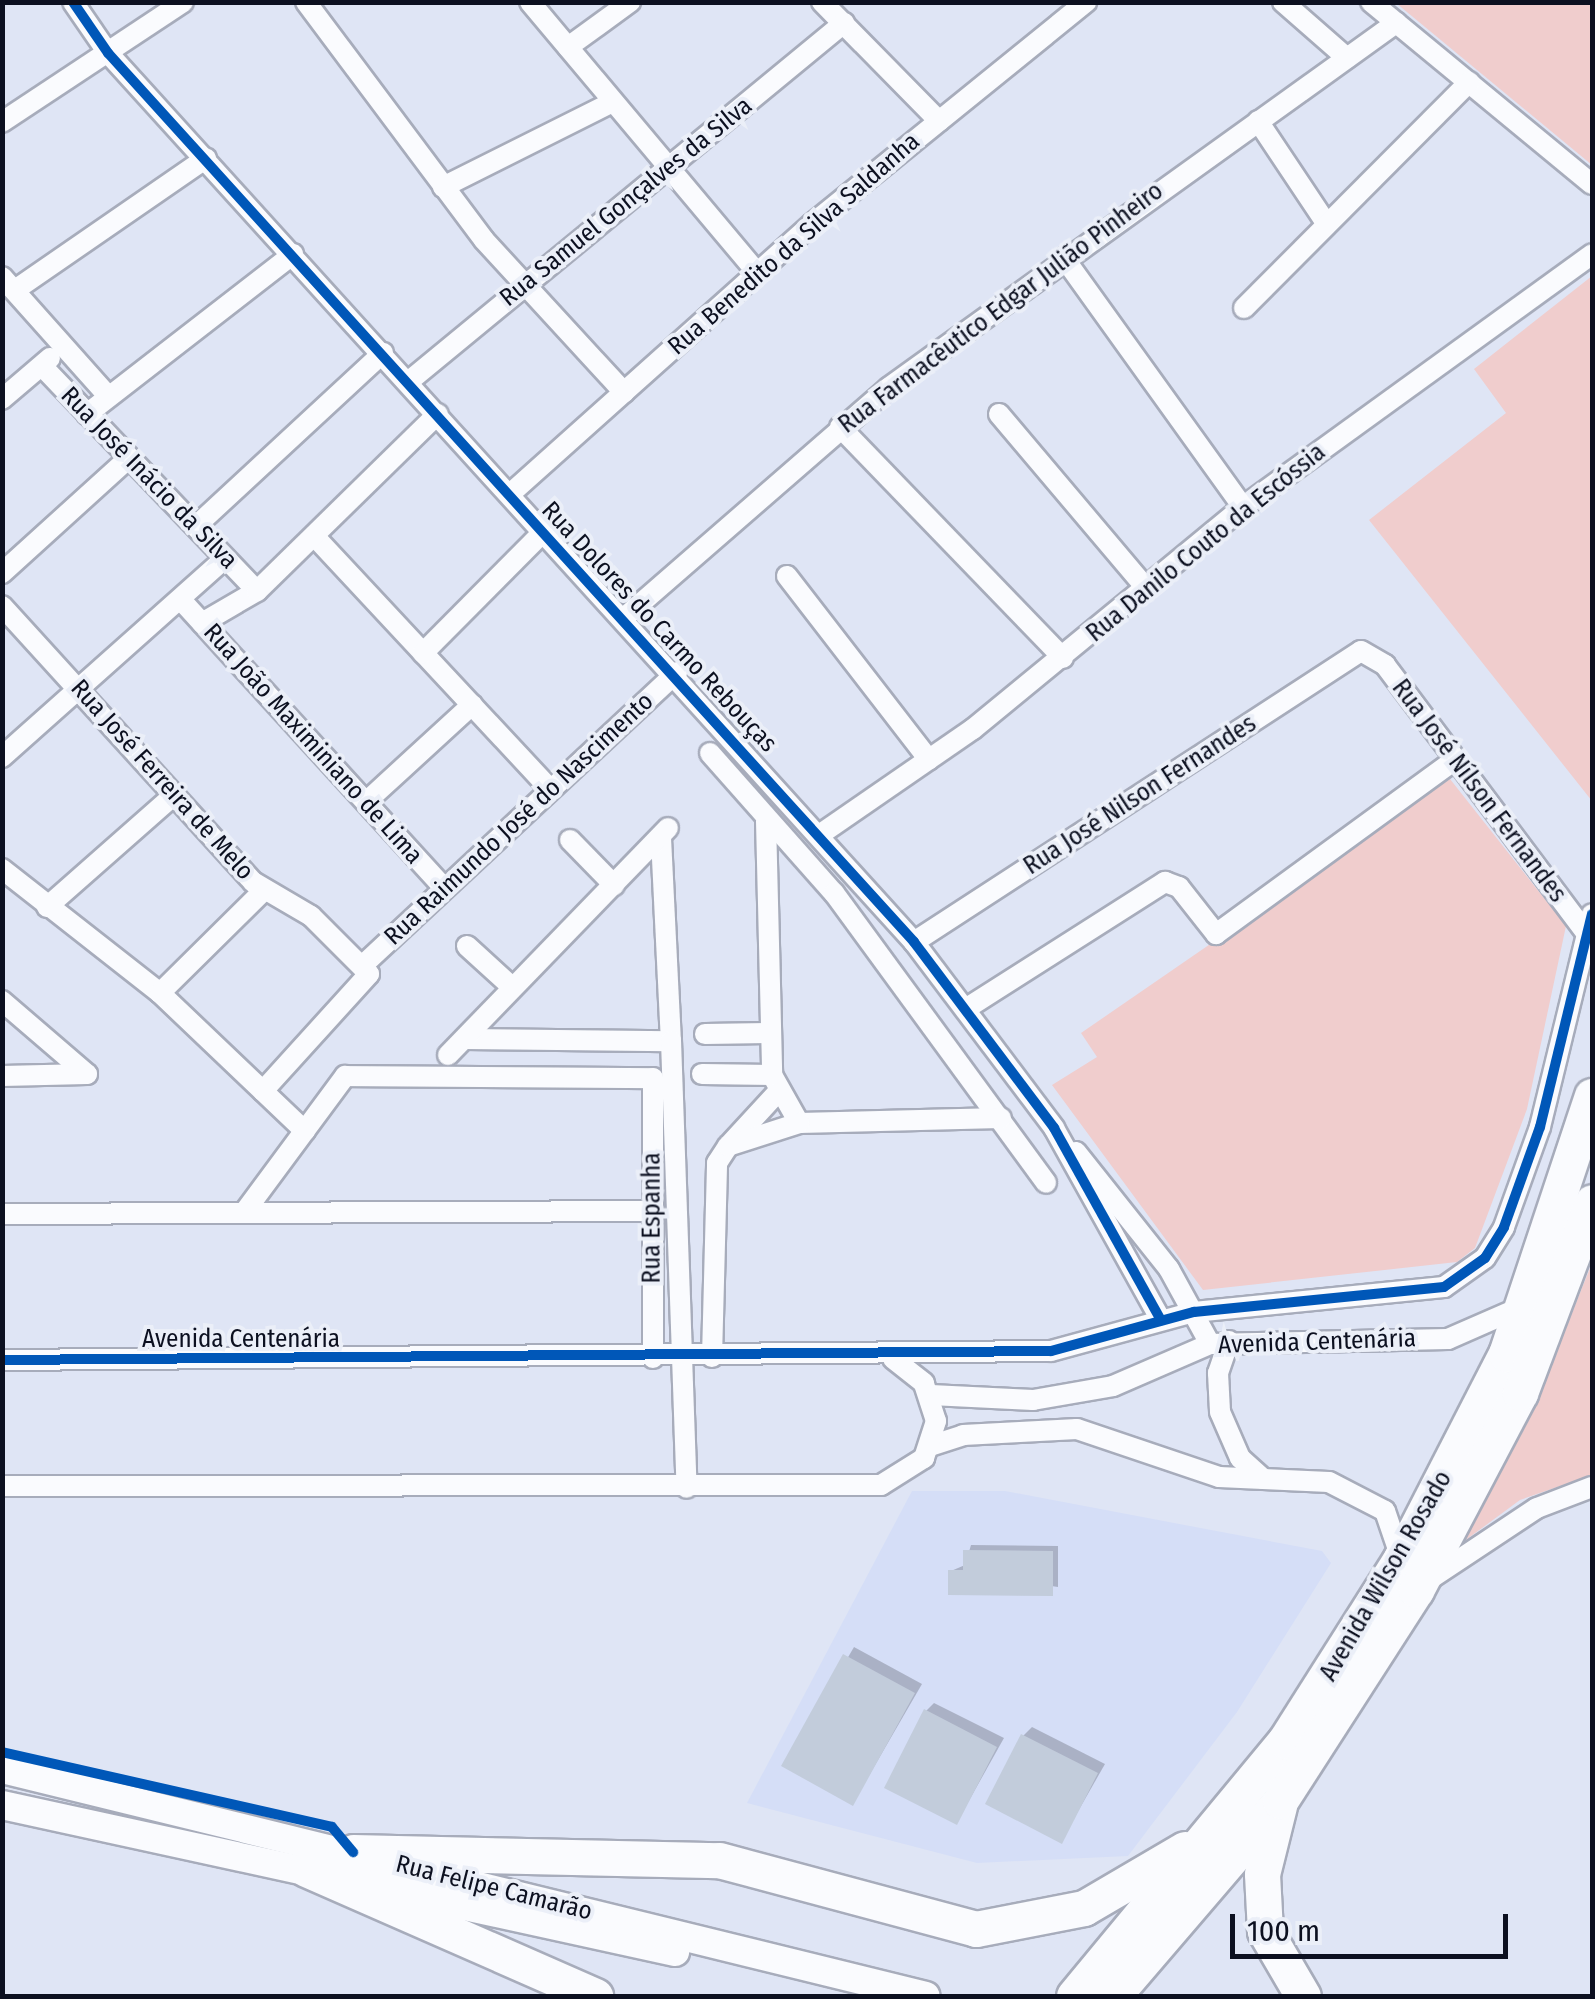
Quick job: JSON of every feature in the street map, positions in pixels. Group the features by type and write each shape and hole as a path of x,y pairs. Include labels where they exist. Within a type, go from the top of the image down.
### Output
{"highway":[{"name":"Avenida Wilson Rosado","path":"1074,1996 1223,1822 1408,1574 1525,1304 1592,1096"},
{"name":"Avenida Wilson Rosado","path":"1113,1996 1280,1800 1408,1574 1520,1394 1592,1202"},
{"path":"1280,1800 1262,1874 1265,1931 1303,1996"},
{"path":"353,1852 720,1860 976,1928 1084,1908 1223,1822"},
{"path":"306,1869 595,1996"}],"main road":[{"name":"Rua Felipe Camarão","path":"2,1770 353,1852 926,1996"},
{"name":"Rua Felipe Camarão","path":"2,1805 872,1996"}],"street":[{"name":"Rua Dolores do Carmo Rebouças","path":"73,2 108,53 822,833 966,1008 1220,1342"},
{"path":"2,122 183,2"},
{"path":"306,2 443,187 624,392"},
{"path":"530,2 757,273"},
{"path":"568,48 630,2"},
{"path":"822,2 938,121"},
{"path":"1283,2 1347,58"},
{"path":"1371,2 1592,184"},
{"name":"Rua Benedito da Silva Saldanha","path":"510,494 757,273 1074,6"},
{"name":"Rua Samuel Gonçalves da Silva","path":"408,382 844,23"},
{"name":"Rua Farmacêutico Edgar Julião Pinheiro","path":"625,617 840,427 1064,258 1396,23"},
{"path":"1244,308 1324,220 1468,82"},
{"path":"443,187 614,102"},
{"path":"1258,121 1324,220"},
{"path":"9,284 206,158"},
{"path":"87,414 293,254"},
{"name":"Rua Danilo Couto da Escóssia","path":"822,833 929,760 1062,658 1244,508 1592,254"},
{"path":"1064,258 1244,508"},
{"name":"Rua José Inácio da Silva","path":"9,284 108,396"},
{"path":"2,399 63,347"},
{"path":"196,526 382,354"},
{"name":"Rua José Inácio da Silva","path":"42,366 257,591"},
{"path":"202,622 257,591 316,538 438,414"},
{"path":"1000,414 1146,589"},
{"path":"840,427 1062,658"},
{"path":"2,574 129,458"},
{"path":"423,653 544,531"},
{"path":"316,538 550,789"},
{"path":"2,757 182,601 225,558"},
{"path":"786,576 929,760"},
{"name":"Rua João Maximiniano de Lima","path":"182,601 443,887"},
{"name":"Rua José Ferreira de Melo","path":"2,606 264,890 310,916 366,974"},
{"name":"Rua José Nílson Fernandes","path":"1367,652 1590,924"},
{"name":"Rua José Nilson Fernandes","path":"914,942 1367,652"},
{"name":"Rua Raimundo José do Nascimento","path":"263,1091 443,887 677,672"},
{"path":"366,802 472,705"},
{"path":"710,753 766,821 834,893 1046,1183"},
{"path":"966,1008 1170,881 1213,935 1453,761"},
{"path":"47,907 174,796"},
{"path":"766,821 768,1033 774,1084 799,1124"},
{"path":"448,1055 664,833 687,1488"},
{"path":"570,840 614,885"},
{"path":"2,868 160,993 305,1131 246,1210"},
{"path":"160,993 264,890"},
{"name":"Avenida Centenária","path":"2,1360 893,1358 1051,1352 1194,1312 1418,1294 1466,1277 1486,1258 1540,1127 1590,924"},
{"path":"466,946 512,988"},
{"path":"2,1001 87,1074 2,1076"},
{"path":"705,1034 768,1033"},
{"path":"466,1040 671,1041"},
{"path":"702,1074 774,1084"},
{"name":"Rua Espanha","path":"305,1131 344,1076 652,1078 653,1358"},
{"path":"712,1356 710,1189 728,1146 774,1084"},
{"path":"728,1146 799,1124 1001,1118"},
{"name":"Rua Dolores do Carmo Rebouças","path":"1054,1128 1161,1320"},
{"path":"2,1214 652,1211"},
{"path":"679,1227 711,1227"},
{"name":"Avenida Centenária","path":"930,1395 1033,1400 1112,1386 1220,1342 1448,1339 1498,1324 1525,1304"},
{"path":"1220,1342 1220,1412 1240,1458 1263,1479"},
{"path":"2,1486 881,1485 916,1468 930,1446 930,1395 893,1358"},
{"path":"1032,1431 1033,1400"},
{"path":"930,1446 1032,1431 1106,1433 1196,1471 1329,1482 1368,1495 1396,1529 1408,1574 1537,1508 1592,1487"}],"shaded area":[{"path":"1396,3 1592,3 1592,165"},
{"path":"1592,276 1592,801 1369,520 1506,413 1474,369"},
{"path":"1450,779 1566,926 1527,1109 1475,1248 1457,1262 1203,1290 1052,1085 1097,1057 1081,1033"},
{"path":"1592,1263 1592,1475 1520,1500 1463,1542 1540,1393"},
{"path":"912,1491 1005,1491 1322,1551 1331,1563 1237,1712 1128,1856 977,1863 747,1803"}],"building":[{"path":"963,1550 1053,1551 1053,1596 948,1595 948,1570 963,1570"},
{"path":"843,1654 915,1693 853,1806 781,1766"},
{"path":"924,1709 997,1747 957,1825 884,1788"},
{"path":"1021,1734 1098,1773 1062,1844 985,1804"}],"cycle path":[{"path":"73,2 108,53 914,942 1054,1128 1161,1320"},
{"path":"2,1360 1051,1351 1194,1312 1444,1287 1485,1258 1504,1227 1540,1127 1592,914"},
{"path":"2,1752 332,1827 353,1852"}]}
